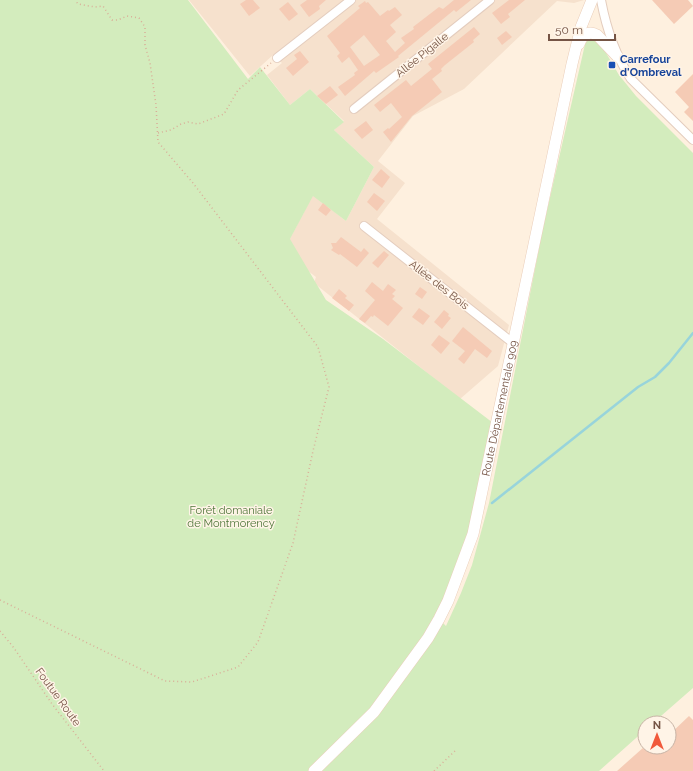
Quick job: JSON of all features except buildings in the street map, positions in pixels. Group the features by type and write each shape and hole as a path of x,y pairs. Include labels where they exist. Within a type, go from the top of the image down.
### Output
{"main road":[{"name":"Route Départementale 909","path":"314,771 374,712 428,638 448,601 473,534 572,64 581,27 592,0"},
{"path":"572,64 582,37 593,33 598,35 618,57"}],"street":[{"path":"277,58 351,0"},
{"name":"Allée Pigalle","path":"354,109 490,0"},
{"path":"601,0 603,11 618,57 631,79 693,140"},
{"name":"Allée des Bois","path":"364,226 513,343"}],"path":[{"path":"0,600 165,681 192,682 238,667 258,642 294,542 328,386 318,347 193,183 158,142 156,105 150,63 145,45 145,27 139,18 127,16 118,20 112,20 103,6 95,7 78,4 75,0"},
{"path":"158,132 171,130 188,122 198,124 224,114 238,90 277,58"},
{"name":"Foutue Route","path":"0,631 14,648 52,704 104,771"},
{"path":"434,771 457,749"}],"shaded area":[{"path":"189,0 584,0 574,3 557,1 464,89 413,116 378,161 405,183 377,219 509,325 498,366 460,399 314,283 316,277 283,252 313,195 346,221 374,167 334,130 344,121 310,89 290,105 267,75 282,63 273,55 250,76"}],"green space":[{"name":"Forêt domaniale de Montmorency","path":"0,0 188,0 248,79 260,67 290,105 310,89 344,122 334,130 374,167 346,221 313,196 290,239 326,300 383,339 501,429 473,534 439,619 446,626 472,565 489,503 543,228 586,40 591,39 599,41 619,75 636,96 693,153 693,688 662,715 637,715 637,737 599,771 0,771"}],"waterway":[{"path":"492,503 638,387 655,377 669,363 693,333"}],"place":[{"name":"Carrefour d'Ombreval","path":"612,65"}]}
